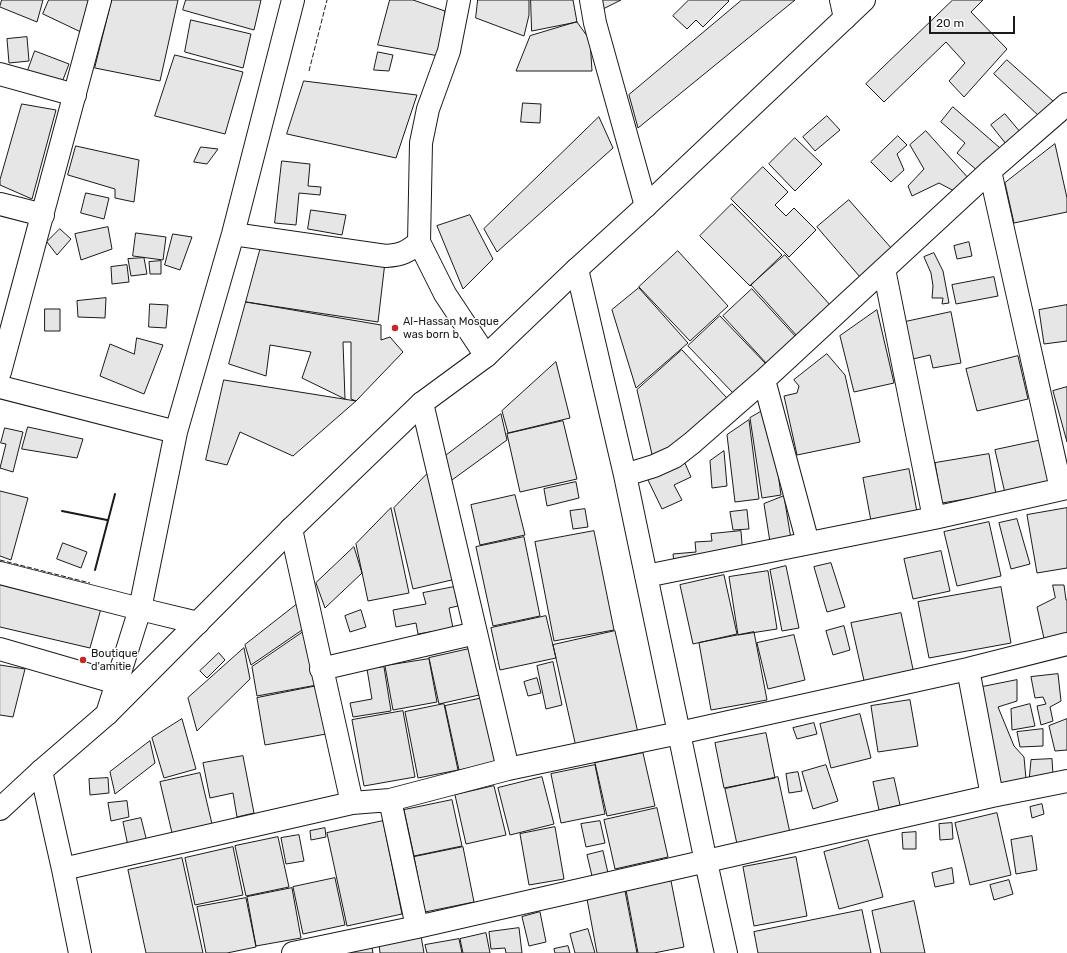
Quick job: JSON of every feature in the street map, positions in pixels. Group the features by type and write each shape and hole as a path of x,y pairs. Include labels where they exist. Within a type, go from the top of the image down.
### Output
{"street":[{"path":"0,372 100,0"},
{"path":"108,714 140,609 176,432 233,234 293,0"},
{"path":"459,0 450,52 428,109 421,143 419,242 445,294 486,356"},
{"path":"591,0 595,23 646,206"},
{"path":"0,809 41,771 108,714 291,529 422,403 486,356 577,269 646,206 843,9 864,0"},
{"path":"0,74 74,95"},
{"path":"625,474 654,466 674,457 692,444 764,380 990,172 1067,104"},
{"path":"646,576 934,518 1064,488 990,172"},
{"path":"0,204 42,215"},
{"path":"233,234 386,256 410,251 419,242"},
{"path":"577,269 625,474 726,953"},
{"path":"884,269 934,518"},
{"path":"764,380 808,543"},
{"path":"0,387 176,432"},
{"path":"422,403 508,769"},
{"path":"291,529 352,803"},
{"path":"0,573 198,623"},
{"path":"321,669 476,633"},
{"path":"63,869 352,803 390,800 508,769 968,669 1067,644"},
{"path":"0,648 117,683"},
{"path":"968,669 992,796"},
{"path":"41,771 80,953"},
{"path":"293,953 417,927 992,796 1067,781"},
{"path":"390,800 417,927"}],"building":[{"path":"2,0 43,0 37,22 0,7"},
{"path":"49,0 94,0 83,33 43,14"},
{"path":"112,0 178,0 160,81 95,68"},
{"path":"186,0 261,0 254,30 183,10"},
{"path":"390,0 413,0 445,11 439,56 378,45"},
{"path":"478,0 529,0 529,15 524,36 476,18"},
{"path":"531,0 573,0 577,22 532,31"},
{"path":"600,0 621,0 603,9"},
{"path":"689,0 729,1 703,27 696,20 687,29 673,16"},
{"path":"742,0 795,0 638,128 629,95"},
{"path":"953,0 983,0 971,12 1007,49 964,97 949,81 965,63 946,42 884,102 866,84"},
{"path":"191,20 251,34 243,68 185,52"},
{"path":"577,22 590,40 592,71 516,71 530,36"},
{"path":"27,37 29,61 9,63 7,39"},
{"path":"35,51 69,64 61,85 27,73"},
{"path":"378,52 393,55 389,71 374,70"},
{"path":"175,55 243,72 225,134 155,116"},
{"path":"1007,60 1053,101 1039,116 994,74"},
{"path":"304,81 417,95 396,158 287,134"},
{"path":"523,103 541,104 540,123 521,122"},
{"path":"22,104 56,110 32,199 0,185 0,180"},
{"path":"953,107 1000,148 979,172 957,153 965,143 941,122"},
{"path":"1005,114 1021,133 1006,144 991,125"},
{"path":"827,116 840,130 815,151 803,137"},
{"path":"599,117 613,148 497,252 484,229"},
{"path":"926,131 970,180 956,192 939,183 912,196 908,186 924,169 910,145"},
{"path":"898,136 907,145 897,154 904,170 891,182 871,162"},
{"path":"795,138 822,164 795,191 769,164"},
{"path":"1055,144 1067,198 1067,212 1014,223 1005,183"},
{"path":"76,146 139,160 134,202 115,198 115,189 68,175"},
{"path":"201,147 218,149 207,164 194,162"},
{"path":"282,161 310,164 308,186 321,187 320,195 299,193 296,225 275,223"},
{"path":"763,167 788,192 775,205 786,216 794,208 816,230 789,257 731,199"},
{"path":"86,193 109,198 104,219 81,213"},
{"path":"849,200 892,249 860,277 817,227"},
{"path":"732,204 782,255 750,286 700,236"},
{"path":"311,210 346,215 342,235 308,229"},
{"path":"470,215 493,259 463,289 437,226"},
{"path":"108,227 112,249 81,260 75,234"},
{"path":"60,229 71,239 57,255 47,242"},
{"path":"136,233 166,237 163,260 133,256"},
{"path":"173,234 192,237 180,270 165,265"},
{"path":"969,242 972,256 957,259 954,246"},
{"path":"262,243 385,262 378,322 246,302"},
{"path":"678,251 728,306 690,341 639,287"},
{"path":"934,253 943,271 949,303 942,304 943,298 932,298 933,286 931,273 924,257"},
{"path":"785,255 831,306 797,336 751,285"},
{"path":"144,258 147,274 131,276 128,259"},
{"path":"161,261 161,274 150,274 149,262"},
{"path":"127,265 129,282 112,284 111,267"},
{"path":"994,277 998,296 956,304 952,285"},
{"path":"639,288 688,343 636,388 612,310"},
{"path":"752,289 796,337 767,364 723,316"},
{"path":"106,298 105,318 78,317 77,301"},
{"path":"246,302 381,325 381,340 390,337 403,352 356,401 351,399 351,342 343,342 345,399 302,378 311,352 270,345 266,376 229,364"},
{"path":"150,304 168,305 166,328 149,327"},
{"path":"1067,305 1067,341 1044,344 1039,310"},
{"path":"45,309 60,309 60,331 45,331"},
{"path":"877,310 894,383 854,392 840,336"},
{"path":"951,312 961,363 933,368 930,355 913,359 905,322"},
{"path":"720,316 766,364 734,394 688,346"},
{"path":"137,338 163,345 144,394 100,376 110,344 134,354"},
{"path":"682,350 727,398 654,463 637,390"},
{"path":"827,354 845,375 860,442 797,455 784,396 797,393 799,386 794,380"},
{"path":"1018,356 1028,399 977,411 966,369"},
{"path":"556,362 570,418 508,433 502,411"},
{"path":"224,380 356,401 293,456 240,432 227,465 206,460"},
{"path":"1067,387 1067,442 1053,391"},
{"path":"769,407 781,495 762,498 750,418"},
{"path":"501,414 507,440 452,480 444,457"},
{"path":"749,420 759,499 735,502 727,435"},
{"path":"563,421 577,479 520,492 507,434"},
{"path":"28,427 83,439 77,458 22,449"},
{"path":"5,428 23,432 13,472 0,468 6,444 1,443"},
{"path":"1042,440 1051,483 1005,493 995,450"},
{"path":"724,451 727,486 712,488 710,461"},
{"path":"989,454 996,494 942,503 935,463"},
{"path":"684,461 691,477 674,485 682,500 662,509 647,478"},
{"path":"909,469 917,512 871,521 863,478"},
{"path":"430,471 456,579 413,589 394,508"},
{"path":"576,482 579,498 547,506 544,489"},
{"path":"0,491 28,498 11,560 0,556"},
{"path":"515,495 525,535 480,545 471,505"},
{"path":"784,496 791,539 770,542 764,504"},
{"path":"391,508 409,593 368,601 356,544"},
{"path":"1067,508 1067,568 1037,573 1027,515"},
{"path":"585,509 588,527 573,529 570,511"},
{"path":"747,510 749,529 733,530 730,512"},
{"path":"1017,519 1030,564 1011,569 999,523"},
{"path":"989,522 1001,576 957,586 944,532"},
{"path":"594,531 614,630 554,641 535,542"},
{"path":"741,531 743,556 674,563 673,554 696,552 695,542 712,541 711,534"},
{"path":"524,537 540,616 493,626 476,547"},
{"path":"63,543 87,552 81,568 57,559"},
{"path":"354,547 362,573 325,608 316,583"},
{"path":"941,551 950,591 913,599 904,559"},
{"path":"831,563 845,607 827,612 814,567"},
{"path":"786,566 799,628 782,631 770,570"},
{"path":"768,571 777,629 738,635 729,577"},
{"path":"724,575 737,634 693,644 680,585"},
{"path":"0,580 102,605 90,648 0,627"},
{"path":"1053,585 1064,585 1067,600 1067,637 1045,643 1037,607 1055,598"},
{"path":"454,587 458,606 449,608 453,628 418,634 416,623 396,627 393,610 426,604 423,593"},
{"path":"1001,587 1011,643 929,658 918,602"},
{"path":"301,601 305,628 251,665 245,645"},
{"path":"361,610 366,627 350,632 345,616"},
{"path":"901,613 914,674 865,685 851,623"},
{"path":"546,616 556,658 500,670 491,628"},
{"path":"844,626 850,650 833,655 826,631"},
{"path":"306,630 317,685 257,696 252,667"},
{"path":"615,631 638,733 576,747 553,645"},
{"path":"754,632 767,700 711,710 699,643"},
{"path":"794,635 805,680 768,689 757,643"},
{"path":"244,648 250,679 197,731 188,698"},
{"path":"469,649 479,695 439,704 429,658"},
{"path":"219,653 225,660 207,678 200,671"},
{"path":"429,659 437,702 393,710 385,666"},
{"path":"553,662 562,705 546,709 537,666"},
{"path":"0,665 25,669 13,717 0,715"},
{"path":"384,667 391,711 353,717 350,703 372,699 367,669"},
{"path":"1058,674 1061,701 1050,707 1053,721 1041,725 1037,706 1046,704 1043,697 1035,698 1031,677"},
{"path":"537,678 541,693 528,696 524,682"},
{"path":"1017,680 1017,701 998,707 1014,746 1024,757 1026,779 1001,788 982,687"},
{"path":"317,686 326,734 265,745 257,698"},
{"path":"483,698 498,762 459,770 445,706"},
{"path":"910,700 918,746 878,752 871,706"},
{"path":"444,704 458,770 418,778 405,712"},
{"path":"1030,704 1035,726 1012,730 1011,709"},
{"path":"403,711 415,777 364,786 352,720"},
{"path":"860,714 871,758 831,768 820,724"},
{"path":"182,719 196,769 164,778 152,738"},
{"path":"1067,719 1067,750 1055,751 1049,726"},
{"path":"814,723 817,734 797,739 793,728"},
{"path":"1043,729 1043,746 1020,747 1017,732"},
{"path":"766,733 775,778 724,788 715,743"},
{"path":"150,741 155,763 115,794 110,772"},
{"path":"643,753 655,806 607,816 595,763"},
{"path":"243,756 254,813 237,817 233,793 210,798 203,763"},
{"path":"1052,759 1053,775 1029,781 1031,760"},
{"path":"595,765 605,814 561,823 551,774"},
{"path":"826,765 838,801 813,809 802,772"},
{"path":"798,772 802,791 789,793 786,774"},
{"path":"200,773 212,824 172,833 160,782"},
{"path":"542,777 554,824 510,835 498,788"},
{"path":"778,777 790,833 737,844 725,789"},
{"path":"108,778 109,793 90,795 89,779"},
{"path":"894,778 900,805 879,810 873,782"},
{"path":"494,786 506,835 466,844 455,795"},
{"path":"452,800 462,846 414,856 404,810"},
{"path":"127,801 129,817 111,821 108,803"},
{"path":"1042,804 1044,814 1032,818 1030,807"},
{"path":"657,808 668,857 615,869 604,820"},
{"path":"997,813 1011,875 970,885 955,823"},
{"path":"141,818 147,842 128,846 123,822"},
{"path":"383,821 402,914 347,926 327,833"},
{"path":"600,821 605,843 586,847 581,824"},
{"path":"952,823 953,839 940,840 939,824"},
{"path":"555,827 564,879 529,885 520,834"},
{"path":"325,828 326,837 311,840 310,831"},
{"path":"916,832 916,849 903,849 902,833"},
{"path":"299,835 304,861 286,864 281,838"},
{"path":"1032,836 1037,870 1016,874 1011,840"},
{"path":"278,837 289,887 246,896 235,846"},
{"path":"868,840 883,897 839,909 824,852"},
{"path":"233,847 243,895 195,905 185,858"},
{"path":"463,847 474,902 425,912 414,857"},
{"path":"603,851 608,873 592,876 587,855"},
{"path":"796,857 807,916 754,926 743,867"},
{"path":"182,858 203,953 146,953 128,870"},
{"path":"952,868 954,883 935,887 932,873"},
{"path":"335,878 345,925 303,934 293,887"},
{"path":"1009,880 1013,894 994,900 990,885"},
{"path":"671,881 684,947 654,953 638,953 626,890"},
{"path":"292,888 301,938 256,946 247,897"},
{"path":"625,891 637,953 597,953 587,899"},
{"path":"246,898 256,947 227,953 206,953 197,907"},
{"path":"914,901 925,953 881,953 872,911"},
{"path":"862,910 871,953 758,953 754,932"},
{"path":"540,912 546,942 529,946 522,917"},
{"path":"519,928 522,953 506,953 505,948 491,949 489,932"},
{"path":"588,929 595,953 575,953 570,934"},
{"path":"486,933 490,953 463,953 460,939"},
{"path":"421,936 424,953 380,953 379,944"},
{"path":"459,939 462,953 427,953 425,945"},
{"path":"568,946 570,953 555,953 554,949"},
{"path":"372,948 373,953 346,953"}],"fence":[{"path":"309,71 327,0"},
{"path":"0,560 90,583"}],"wall":[{"path":"95,570 115,494"},
{"path":"62,511 107,520"}],"place":[{"name":"Al-Hassan Mosque was born b","path":"395,328"},
{"name":"Boutique d'amitie","path":"83,660"}]}
